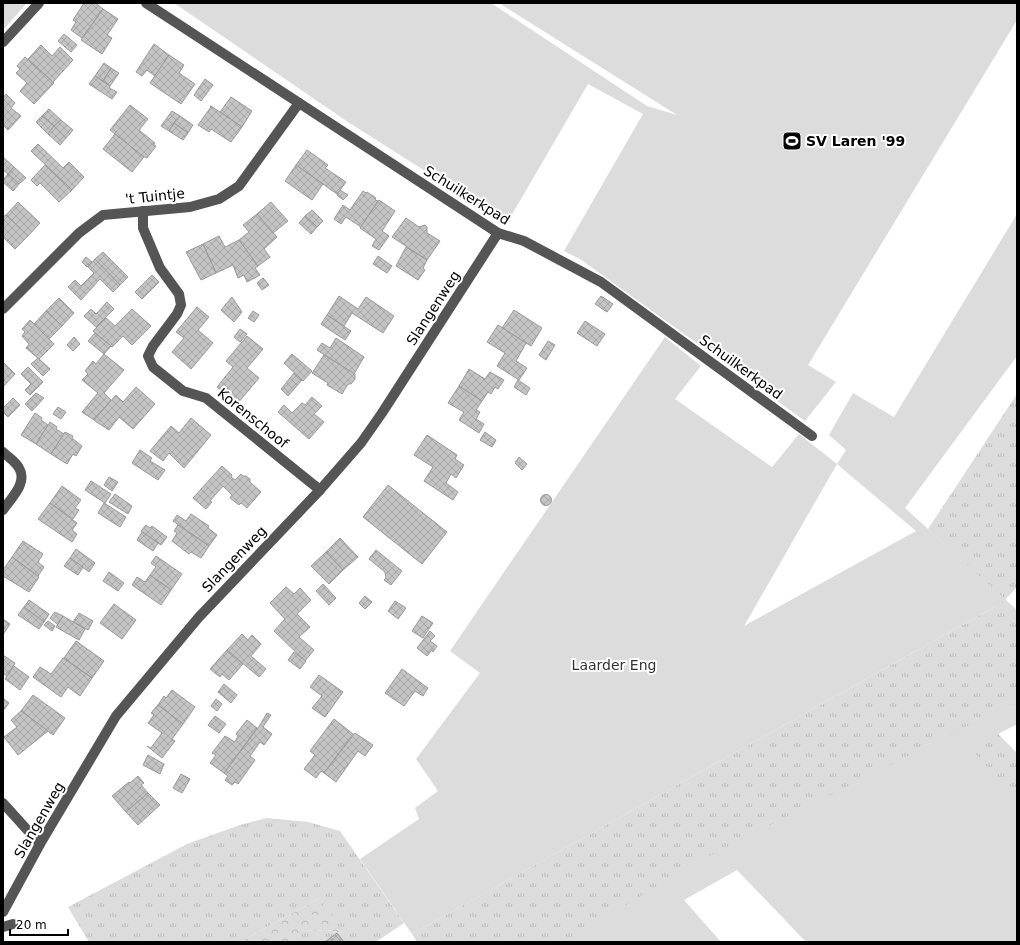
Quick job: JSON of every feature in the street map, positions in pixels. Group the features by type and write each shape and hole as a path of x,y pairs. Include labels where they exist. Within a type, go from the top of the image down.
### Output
{"street":[{"path":"3,42 40,3"},
{"name":"Schuilkerkpad","path":"146,3 498,234 524,241 601,282 812,436"},
{"name":"'t Tuintje","path":"3,309 79,233 103,215 190,207 219,200 240,186 299,103"},
{"name":"Korenschoof","path":"143,211 143,228 160,268 179,294 182,305 153,346 148,356 152,367 182,391 206,398 320,490"},
{"name":"Slangenweg","path":"3,912 40,844 116,716 198,617 320,490 366,437 498,234"},
{"path":"3,452 19,467 22,477 19,486 3,510"},
{"path":"3,803 40,844"},
{"path":"3,927 13,924"}],"green space":[{"path":"3,3 27,3 3,30"},
{"path":"174,3 491,3 647,106 677,115 499,3 1017,3 1017,20 808,365 836,382 805,421 580,259 564,251 643,114 588,84 507,223 348,122"},
{"name":"Laarder Eng","path":"1017,214 1017,356 905,508 1017,610 1017,625 996,606 412,934 360,859 419,819 415,808 438,791 416,759 480,673 450,651 665,337 701,366 675,399 772,467 799,434 837,464 846,450 829,435 853,393 894,417","holes":["837,464 916,531 744,626"]},
{"path":"1017,394 1017,587 1005,600 1017,611 1017,724 998,734 1017,753 1017,839 778,846 609,942 417,942 412,934 1005,601 928,529"},
{"path":"1017,701 1017,724 970,748 1017,800 1017,942 806,942 737,870 684,900 721,942 567,942 689,866"},
{"path":"267,818 308,822 340,831 404,923 376,942 292,942 300,931 327,930 342,933 320,898 240,942 89,942 68,907 187,844 240,825"},
{"path":"320,898 343,933 327,930 301,931 292,942 240,942"}],"building":[{"path":"84,3 95,3 103,9 82,38 71,30 76,22 73,20"},
{"path":"103,9 118,19 107,35 112,38 102,54 81,40"},
{"path":"64,34 77,45 71,52 58,41"},
{"path":"154,44 169,55 155,76 147,70 142,76 136,72"},
{"path":"41,45 52,56 60,47 73,60 53,82 28,59"},
{"path":"169,55 184,65 179,73 195,84 181,104 150,83"},
{"path":"25,57 54,83 34,104 20,91 27,83 16,73 20,69 17,66"},
{"path":"104,63 111,68 103,81 95,76"},
{"path":"111,68 119,73 110,86 103,81"},
{"path":"95,76 110,86 109,88 117,92 112,99 89,84"},
{"path":"205,79 213,85 201,101 194,95"},
{"path":"6,94 15,103 11,108 21,116 8,130 3,125 3,98"},
{"path":"231,97 252,111 242,127 220,112"},
{"path":"130,105 148,119 139,130 155,143 153,144 156,146 147,158 141,155 110,130"},
{"path":"210,106 242,127 231,142 211,129 209,132 198,125 211,107"},
{"path":"49,109 61,120 54,126 42,116"},
{"path":"172,111 180,116 169,131 161,126"},
{"path":"42,116 54,126 48,134 36,122"},
{"path":"180,116 193,125 188,133 174,123"},
{"path":"61,120 73,130 66,138 54,126"},
{"path":"174,123 188,133 183,140 169,131"},
{"path":"54,126 66,138 60,145 48,134"},
{"path":"115,134 144,157 132,172 103,149"},
{"path":"38,144 63,168 69,162 84,177 72,190 31,151"},
{"path":"307,150 328,165 325,168 346,182 337,194 296,165"},
{"path":"3,157 14,167 8,174 3,170"},
{"path":"45,165 72,190 59,202 40,183 37,186 31,180"},
{"path":"296,165 323,184 312,200 285,181"},
{"path":"14,167 26,178 19,184 8,174"},
{"path":"8,174 19,184 13,191 3,182"},
{"path":"340,190 348,195 343,200 337,195"},
{"path":"363,191 376,198 375,200 378,201 361,227 346,217 341,224 334,219 343,205 350,210"},
{"path":"379,200 395,211 382,231 389,236 379,250 372,246 376,239 360,228"},
{"path":"18,202 40,223 28,236 6,215"},
{"path":"271,202 288,221 273,233 257,214"},
{"path":"312,210 323,221 317,227 305,216"},
{"path":"257,214 277,237 264,249 270,257 258,266 239,240 249,232 243,225"},
{"path":"6,215 28,236 15,249 3,237 3,217"},
{"path":"305,216 317,227 311,234 299,223"},
{"path":"406,218 419,227 425,225 427,227 427,233 440,241 427,260 392,237"},
{"path":"219,236 225,247 239,240 258,266 255,268 260,275 247,282 244,275 238,278 233,265 216,273 203,244"},
{"path":"203,244 216,273 201,280 186,252"},
{"path":"406,247 427,260 423,268 425,270 418,280 396,266"},
{"path":"103,252 128,277 120,285 95,259"},
{"path":"378,256 392,266 387,273 373,264"},
{"path":"86,257 92,262 87,267 82,262"},
{"path":"95,259 120,285 113,292 100,279 81,300 68,287 75,280 81,286 94,273 88,267"},
{"path":"152,275 159,282 142,299 135,292"},
{"path":"263,278 269,285 262,290 257,283"},
{"path":"339,296 358,309 366,297 394,316 383,333 352,313 344,326 327,315"},
{"path":"601,296 613,304 607,312 595,304"},
{"path":"232,297 242,312 234,322 221,310"},
{"path":"59,298 74,313 62,326 46,311"},
{"path":"107,302 114,309 96,327 84,316 91,309 96,314"},
{"path":"197,307 209,317 198,330 213,343 191,369 172,352 184,338 176,332"},
{"path":"132,309 151,326 132,345 123,336 112,347 93,331 106,318 115,326"},
{"path":"514,310 542,328 531,346 502,328"},
{"path":"46,311 62,326 49,339 34,324"},
{"path":"253,311 259,315 254,322 248,318"},
{"path":"327,315 351,331 345,340 321,324"},
{"path":"30,320 54,344 39,359 26,348 29,344 22,336 25,332 22,329"},
{"path":"585,321 605,334 597,346 577,333"},
{"path":"498,325 526,343 516,361 527,368 519,380 497,366 505,353 487,342"},
{"path":"240,329 247,334 240,342 234,337"},
{"path":"95,333 111,346 104,354 88,341"},
{"path":"247,336 263,349 247,368 259,378 237,404 217,387 233,367 226,361"},
{"path":"74,337 80,344 73,351 67,345"},
{"path":"336,338 364,357 354,374 317,350 322,343 330,348"},
{"path":"548,341 555,345 546,360 539,355"},
{"path":"104,354 124,370 104,393 111,400 94,420 82,412 98,393 82,380 88,374 85,371 93,361 96,364"},
{"path":"292,354 312,371 303,381 284,363"},
{"path":"324,355 355,374 355,379 351,384 348,384 342,394 327,385 328,383 312,373"},
{"path":"38,358 50,369 43,376 31,364"},
{"path":"3,362 15,374 3,387"},
{"path":"28,367 43,382 30,395 25,390 31,384 21,374"},
{"path":"469,369 485,379 490,372 504,380 498,389 495,387 491,394 488,392 482,401 459,386"},
{"path":"294,373 302,380 288,396 281,389"},
{"path":"518,380 530,388 526,395 514,387"},
{"path":"459,386 482,401 476,410 480,412 476,419 484,424 479,433 459,420 464,412 448,403"},
{"path":"136,387 155,404 133,429 119,417 109,430 94,420 116,395 123,402"},
{"path":"36,393 44,398 32,411 25,404"},
{"path":"312,397 322,406 314,414 324,422 309,439 278,412 284,405 292,413 302,403 305,405"},
{"path":"13,398 20,405 8,417 3,412 3,408"},
{"path":"58,407 66,412 61,419 53,414"},
{"path":"35,413 48,425 36,444 21,435"},
{"path":"191,418 211,435 184,468 169,453 163,461 150,451 171,426 179,433"},
{"path":"50,422 57,427 56,429 64,434 51,454 36,444"},
{"path":"65,432 73,436 72,438 82,446 76,456 73,454 67,464 51,454"},
{"path":"485,432 496,440 492,447 480,440"},
{"path":"427,435 457,455 455,459 464,465 456,478 451,474 446,483 458,492 453,500 424,481 433,467 414,455"},
{"path":"140,450 152,458 150,461 165,470 158,480 132,463"},
{"path":"519,457 527,464 522,470 515,463"},
{"path":"222,466 232,475 231,477 235,480 241,474 246,476 261,492 247,508 241,503 239,505 230,498 232,495 223,486 210,501 212,502 206,509 193,498"},
{"path":"109,477 118,482 112,491 104,485"},
{"path":"91,481 111,494 105,503 85,490"},
{"path":"388,485 447,532 422,564 363,517"},
{"path":"62,486 81,500 75,508 79,510 73,519 50,503"},
{"path":"115,494 132,506 128,514 109,502"},
{"path":"546,494 550,496 552,500 550,504 546,506 542,504 540,500 542,496"},
{"path":"50,503 77,523 72,530 77,534 72,542 38,519"},
{"path":"104,503 126,517 120,527 98,513"},
{"path":"191,514 209,526 208,528 217,535 209,546 173,521 177,515 186,521"},
{"path":"146,525 150,528 152,526 167,537 161,545 141,531"},
{"path":"178,525 209,546 201,558 191,552 189,554 172,541 177,533 174,531"},
{"path":"142,532 158,543 153,551 137,540"},
{"path":"340,538 358,557 343,570 326,552"},
{"path":"23,541 43,554 38,562 44,567 38,576 12,557"},
{"path":"76,549 95,563 89,572 70,558"},
{"path":"376,550 402,571 391,585 384,580 386,578 385,572 369,559"},
{"path":"326,552 343,570 329,584 311,566"},
{"path":"156,556 182,574 171,590 150,575 156,567 151,563"},
{"path":"12,557 39,577 29,592 3,576 3,570"},
{"path":"70,558 83,567 78,575 64,566"},
{"path":"109,572 124,583 118,591 103,581"},
{"path":"150,575 171,590 161,605 132,585 137,577 145,582"},
{"path":"323,584 336,598 329,605 316,591"},
{"path":"286,587 294,594 300,588 311,600 297,614 310,627 299,637 314,650 305,661 274,631 285,619 270,603"},
{"path":"365,596 372,602 365,609 359,603"},
{"path":"29,600 49,614 44,622 24,607"},
{"path":"395,601 406,608 398,619 388,611"},
{"path":"114,604 136,620 122,639 100,623"},
{"path":"24,607 44,622 39,629 18,615"},
{"path":"55,612 63,616 58,625 50,618"},
{"path":"79,613 93,621 88,630 73,622"},
{"path":"63,616 85,629 79,640 56,627"},
{"path":"422,616 433,623 423,638 412,631"},
{"path":"3,619 10,624 4,633 3,632"},
{"path":"48,621 55,626 52,631 44,625"},
{"path":"430,631 435,636 430,641 437,646 433,652 432,650 427,656 417,648"},
{"path":"242,634 248,640 252,635 261,644 251,656 266,669 259,677 227,650"},
{"path":"76,641 104,661 92,678 64,658"},
{"path":"227,650 243,664 229,680 222,674 220,677 210,669"},
{"path":"294,652 306,661 300,669 288,660"},
{"path":"3,655 15,663 7,676 3,673"},
{"path":"63,658 92,678 80,696 68,687 61,697 33,677 40,667 51,674"},
{"path":"14,666 29,677 20,690 5,679"},
{"path":"402,669 428,688 423,696 415,691 404,706 385,693"},
{"path":"319,675 343,692 325,717 312,708 322,696 310,687"},
{"path":"224,684 237,695 231,703 218,692"},
{"path":"172,690 195,707 183,724 158,705 164,696 166,698"},
{"path":"33,695 65,718 53,735 21,711"},
{"path":"3,698 9,703 3,711"},
{"path":"216,699 222,704 217,711 211,706"},
{"path":"158,705 183,724 172,739 175,741 162,758 147,746 151,748 162,733 148,723 154,715 151,713"},
{"path":"21,711 48,731 18,755 4,737 17,727 11,720"},
{"path":"267,713 271,715 263,727 272,734 264,745 260,742 250,756 255,760 238,784 235,782 232,785 225,780 228,776 224,773 260,725"},
{"path":"215,716 226,724 219,733 208,725"},
{"path":"334,719 353,734 324,773 321,771 316,778 304,769 315,755 310,751"},
{"path":"247,720 257,728 224,773 210,763 216,755 212,753 225,736 235,742 238,736 236,734"},
{"path":"355,733 373,745 365,756 358,751 336,782 324,773"},
{"path":"148,755 164,764 160,774 143,765"},
{"path":"181,774 190,779 182,793 173,788"},
{"path":"138,776 144,783 141,785 148,793 126,812 112,796"},
{"path":"148,793 160,805 138,825 126,812"},
{"path":"337,933 344,942 325,942"}],"place":[{"name":"SV Laren '99","path":"792,141"}]}
